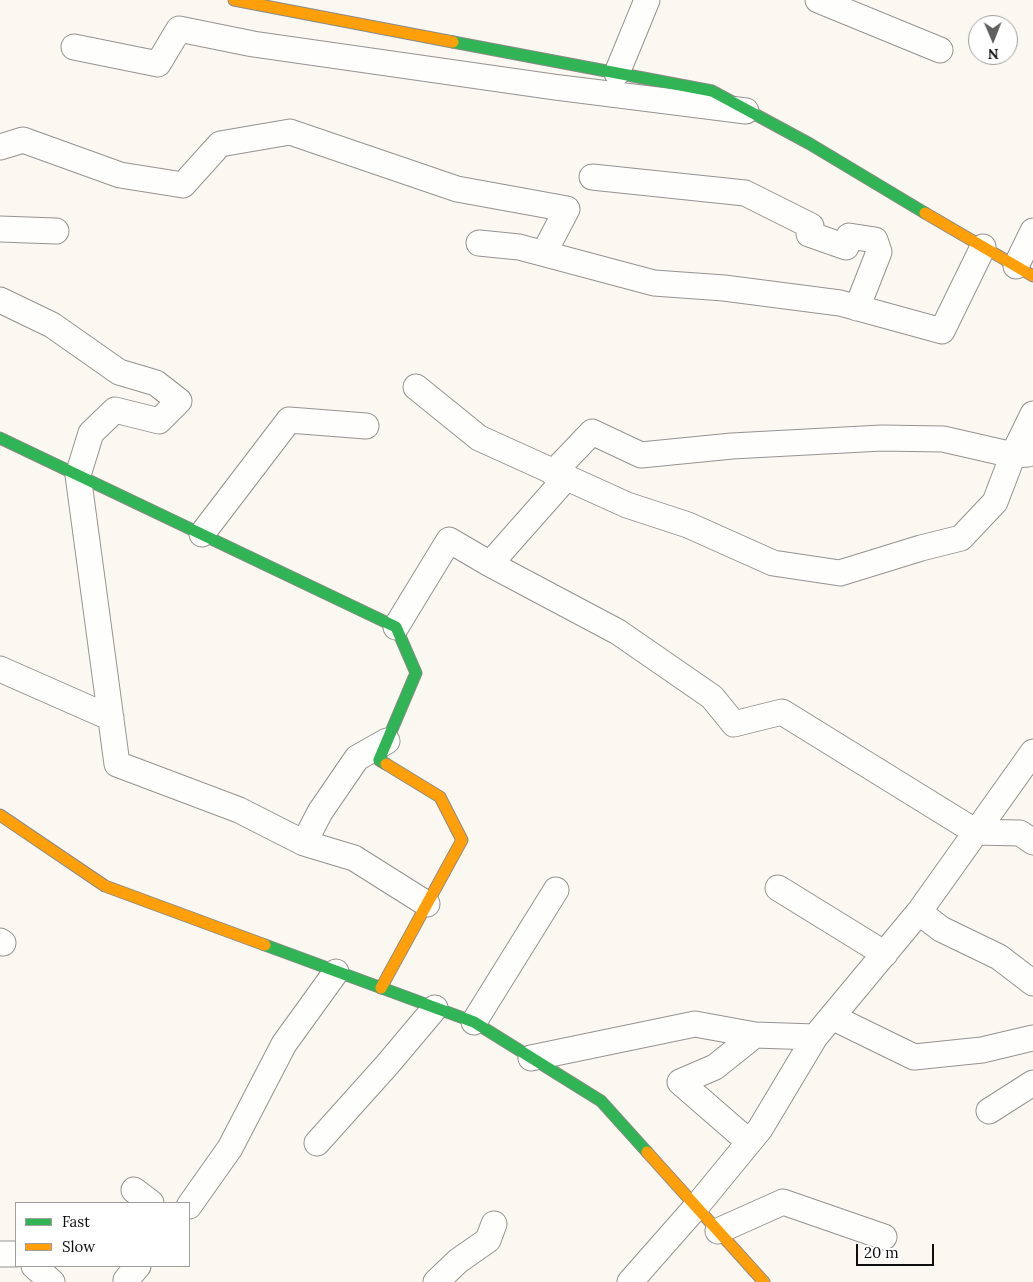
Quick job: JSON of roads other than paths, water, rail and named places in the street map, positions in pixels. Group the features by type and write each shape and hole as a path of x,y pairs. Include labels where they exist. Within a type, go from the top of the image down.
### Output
{"street":[{"path":"234,0 712,92 810,144 931,218 1025,271 1033,231"},
{"path":"617,73 647,0"},
{"path":"818,0 940,50"},
{"path":"74,47 158,64 178,29 253,44 544,86 749,111"},
{"path":"0,147 23,140 120,176 183,185 220,144 290,132 457,189 567,209 544,253"},
{"path":"592,177 745,193 811,226 809,234 846,247 849,236 875,240 880,252 857,308"},
{"path":"0,229 56,231"},
{"path":"479,243 519,247 654,283 724,288 840,303 942,331 983,247"},
{"path":"0,300 52,325 119,372 156,384 179,402 159,421 115,410 91,433 78,475 117,764 239,810 304,843 354,858 426,904"},
{"path":"416,387 479,438 627,506 688,524 773,563 840,573 921,548 961,538 995,502 1023,454 1033,414"},
{"path":"202,534 289,420 366,426"},
{"path":"490,564 592,432 641,455 732,446 882,438 943,439 1023,454"},
{"path":"0,438 396,627 416,673 379,760 440,797 462,840 381,988"},
{"path":"396,627 448,540 618,632 712,697 734,724 782,712 976,832 1020,833 1033,842"},
{"path":"0,669 111,718"},
{"path":"304,843 320,812 357,758 387,741"},
{"path":"630,1282 696,1207 760,1129 815,1037 919,912 1033,752"},
{"path":"0,815 105,886 474,1022 601,1100 764,1282"},
{"path":"778,888 885,954"},
{"path":"474,1022 556,890"},
{"path":"919,912 941,929 1000,956 1033,983"},
{"path":"190,1205 230,1148 284,1044 336,972"},
{"path":"317,1143 435,1008"},
{"path":"832,1017 914,1057 982,1050 1033,1038"},
{"path":"531,1058 696,1024 756,1035 815,1037"},
{"path":"749,1142 680,1082 715,1067 756,1035"},
{"path":"989,1111 1033,1083"},
{"path":"718,1231 783,1202 884,1237"},
{"path":"436,1282 458,1261 488,1240 494,1224"},
{"path":"0,1254 15,1254"},
{"path":"35,1267 52,1282"}]}
